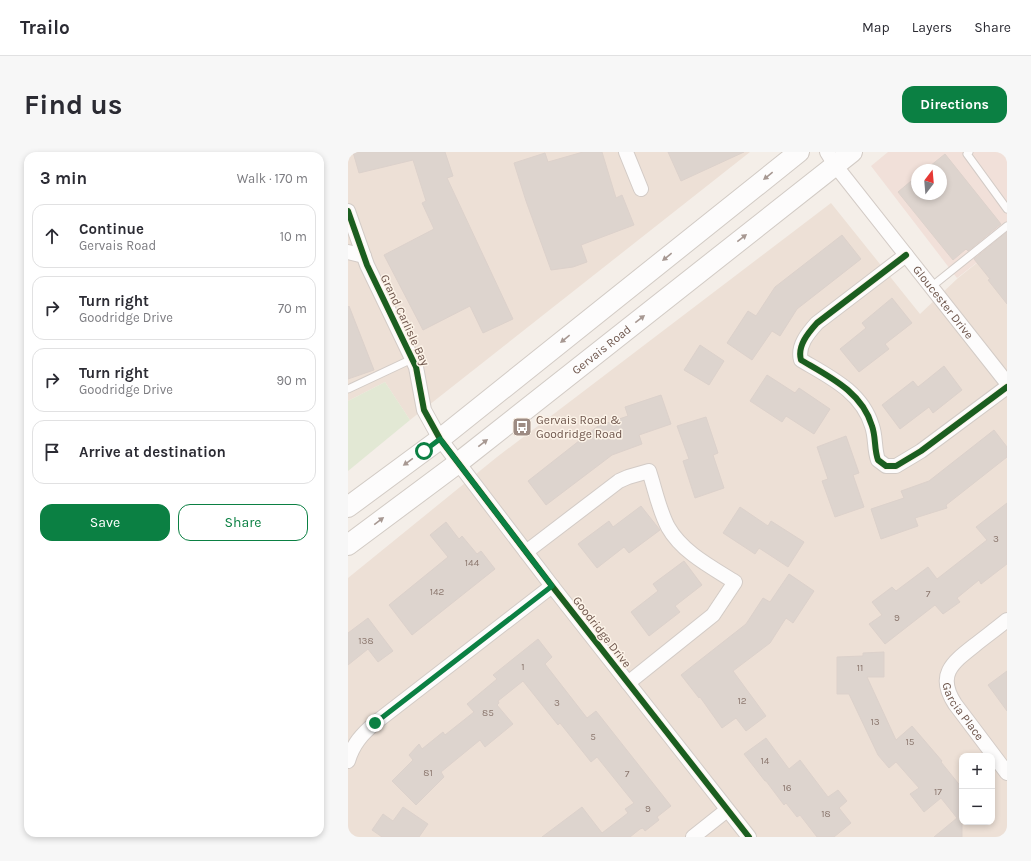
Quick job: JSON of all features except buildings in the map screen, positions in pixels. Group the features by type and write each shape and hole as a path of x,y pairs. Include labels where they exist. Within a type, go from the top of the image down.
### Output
{"main road":[{"path":"348,507 440,439 799,152"},
{"name":"Gervais Road","path":"348,545 458,463 831,158 852,152"}],"street":[{"path":"626,152 641,189"},
{"name":"Gloucester Drive","path":"831,158 1007,383"},
{"name":"Grand Carlisle Bay","path":"348,211 364,256 419,377 424,410 440,439"},
{"path":"348,252 364,256"},
{"path":"906,255 810,330 800,350 801,360 842,384 859,400 872,424 878,460 886,466 896,466 921,451 1007,386"},
{"name":"Goodridge Drive","path":"440,439 552,586 749,837"},
{"path":"526,552 619,481 649,471 664,519 675,537 692,554 735,582 713,615 628,683"},
{"path":"348,761 357,740 371,726 552,586"},
{"name":"Garcia Place","path":"1007,620 953,663 947,680 948,694 1007,773"},
{"path":"692,837 727,810"}],"lane":[{"path":"969,152 967,154 1007,209"},
{"path":"931,287 1007,226"},
{"path":"348,389 412,359"}],"shaded area":[{"path":"348,152 750,152 410,420 385,382 348,401"},
{"path":"888,152 1007,152 1007,239 957,278 871,166"},
{"path":"831,203 920,314 958,278 1007,239 1007,837 348,837 348,578 497,457"}],"green space":[{"path":"385,382 410,420 348,471 348,401"}],"cycle path":[{"path":"348,211 367,265 416,367 424,410 440,439 552,586 749,837"},
{"path":"906,255 817,323 804,340 800,355 801,360 834,379 861,404 872,426 878,460 886,466 896,466 921,451 1007,387"}],"place":[{"name":"Gervais Road & Goodridge Road","path":"522,427"}],"route":[{"path":"375,723 552,586 440,439 424,451"}]}
